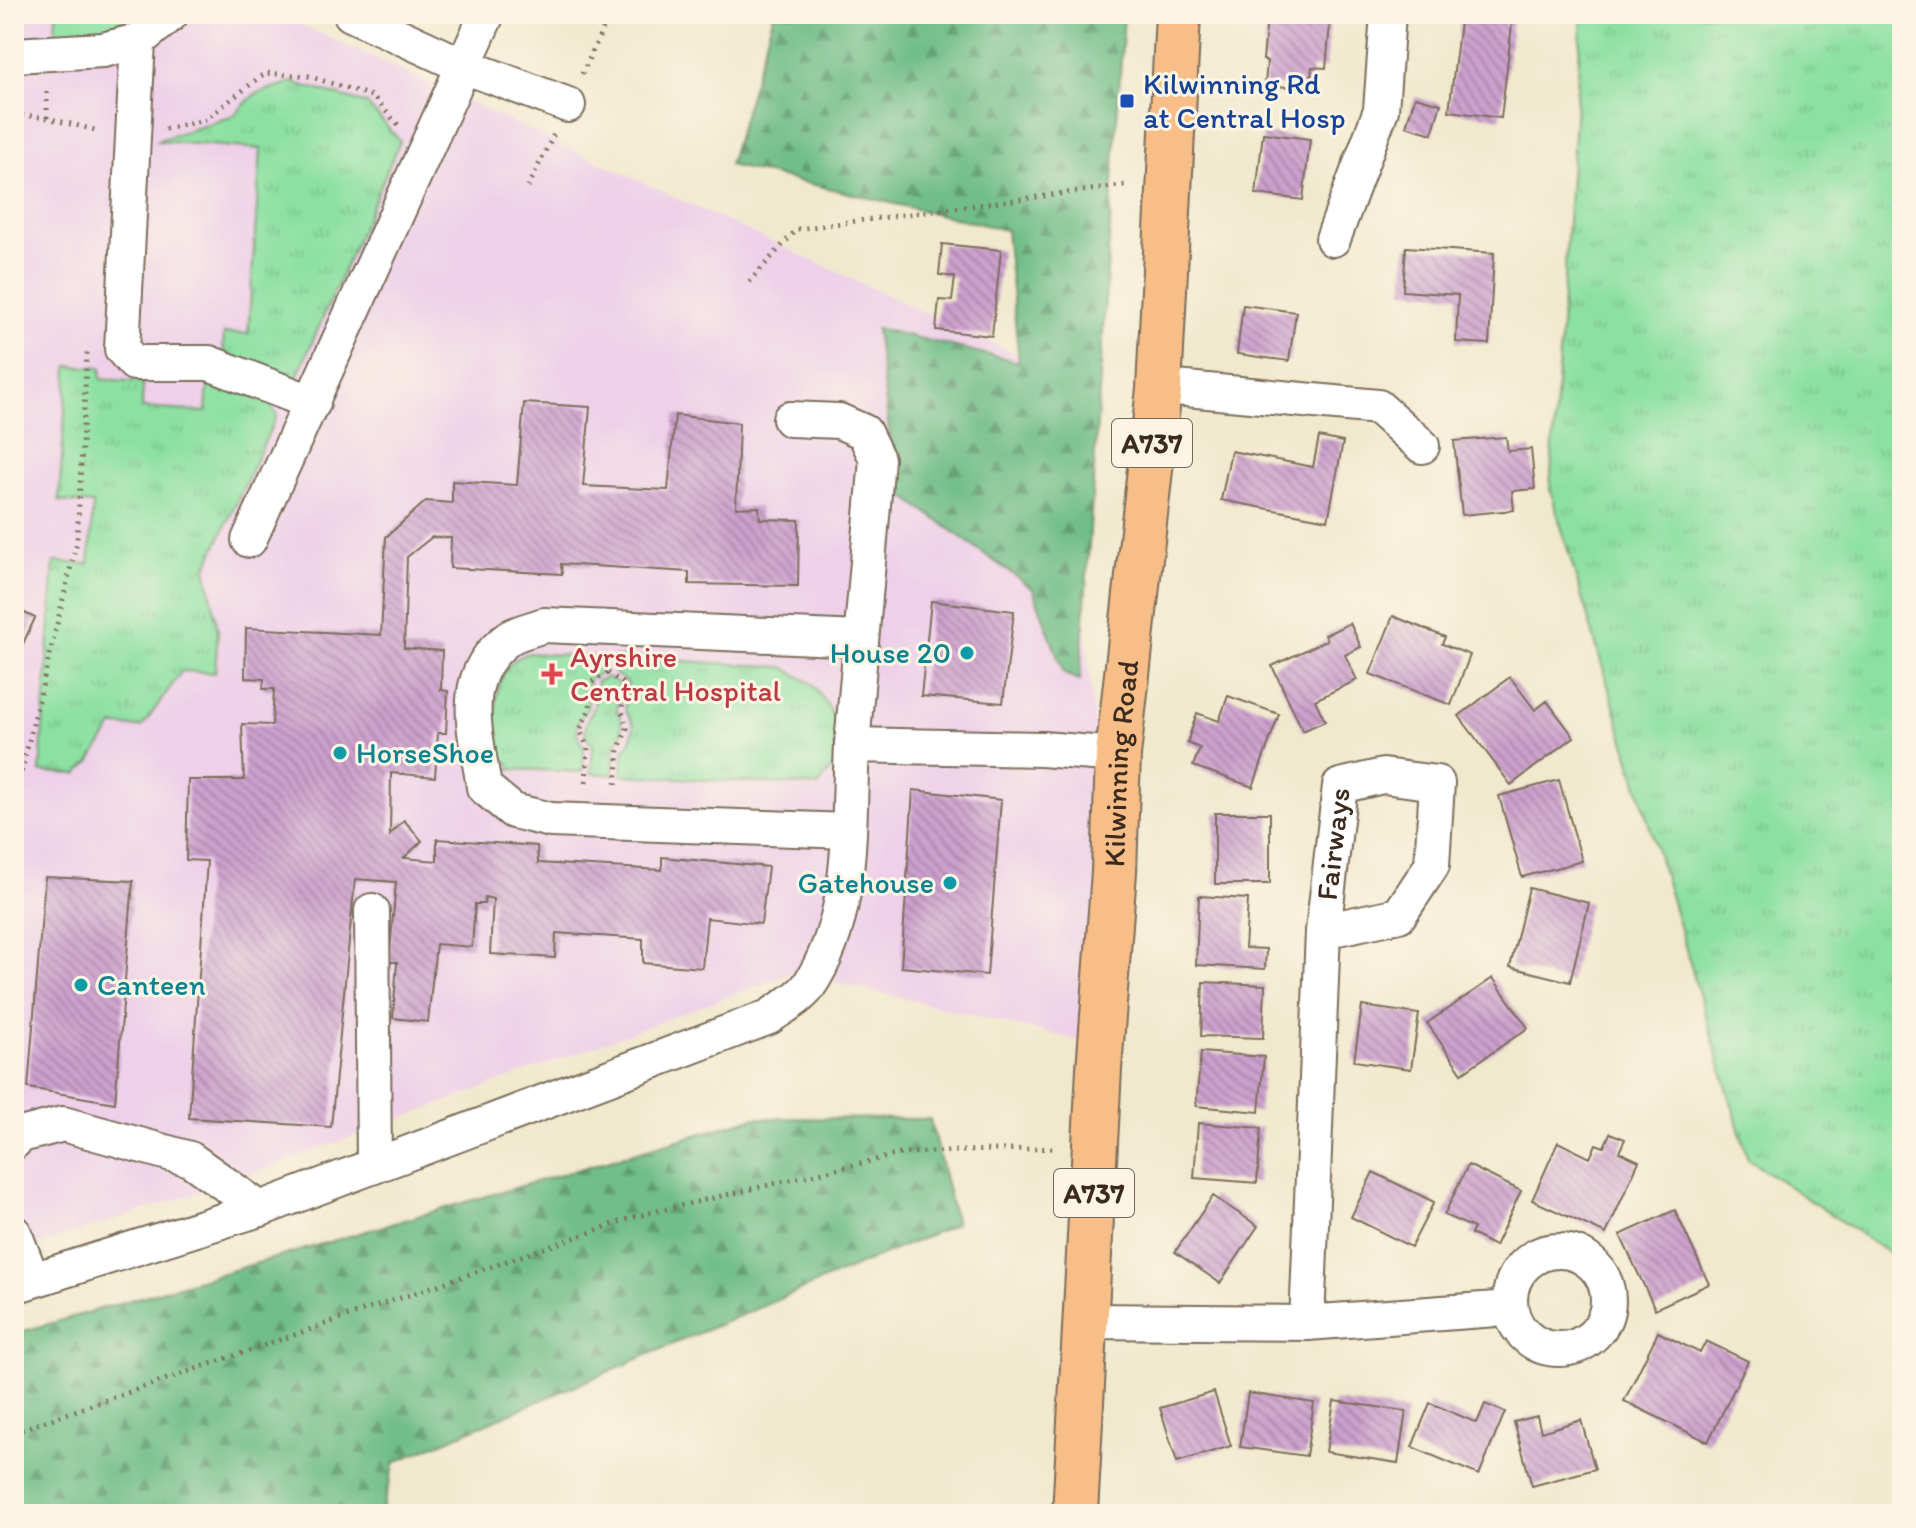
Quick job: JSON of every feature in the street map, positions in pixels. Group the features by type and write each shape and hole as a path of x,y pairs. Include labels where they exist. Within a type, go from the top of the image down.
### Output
{"main road":[{"name":"Kilwinning Road","path":"1075,1514 1099,1069 1114,872 1118,755 1159,389 1178,14"}],"street":[{"path":"14,55 103,50 138,41 171,14"},
{"path":"351,14 464,66 568,105"},
{"path":"249,540 487,14"},
{"path":"1333,239 1381,110 1388,14"},
{"path":"138,41 122,349 134,363 209,363 313,403"},
{"path":"1159,389 1165,387 1378,407 1422,446"},
{"path":"14,1233 23,1283 260,1209 769,1017 806,989 830,945 840,915 877,459 864,432 839,421 790,419"},
{"path":"848,831 551,820 513,811 484,787 472,709 481,667 511,637 544,625 860,639"},
{"path":"852,745 1042,749 1118,755"},
{"name":"Fairways","path":"1307,1323 1323,931 1340,786 1383,776 1437,783 1432,865 1399,915 1323,931"},
{"path":"372,911 374,1166"},
{"path":"14,1142 17,1136 63,1124 190,1159 260,1209"},
{"path":"1087,1321 1307,1323 1510,1308"}],"path":[{"path":"14,114 47,118 98,131 132,148 205,120 265,73 308,76 372,96 424,155"},
{"path":"749,282 797,229 1127,185"},
{"path":"14,803 77,541 87,350"},
{"path":"586,782 588,748 580,730 590,708 592,682 608,673 624,684 622,711 627,728 619,749 616,784"},
{"path":"14,1432 637,1216 904,1153 1097,1146"}],"shaded area":[{"name":"Ayrshire Central Hospital","path":"14,14 278,14 1063,376 1124,1051 793,972 228,1183 14,1253"}],"green space":[{"path":"56,14 141,14 100,29 55,36"},
{"path":"774,14 1124,14 1080,680 1064,674 1033,589 897,491 876,328 1019,362 1006,230 729,165"},
{"path":"1582,14 1902,14 1902,1262 1748,1159 1550,489"},
{"path":"291,82 367,104 400,141 294,384 223,353 224,333 248,334 261,149 156,141 233,116 255,94"},
{"path":"68,366 101,368 101,379 143,382 142,408 206,412 208,383 218,380 270,404 277,415 206,568 218,630 215,673 182,671 142,727 113,726 90,762 77,774 40,772 54,562 89,564 93,504 59,501"},
{"path":"529,653 603,657 603,672 589,679 588,707 578,722 577,733 584,748 583,772 510,769 510,763 495,762 496,699 500,684 515,660"},
{"path":"616,657 783,667 812,684 828,706 837,727 833,767 818,786 622,775 623,751 631,741 634,725 625,710 628,683 615,674"},
{"path":"608,677 619,684 617,711 621,717 622,734 615,745 613,775 591,773 593,745 585,736 586,723 594,708 597,681"},
{"path":"754,1118 930,1119 956,1224 395,1462 381,1514 14,1514 14,1334"}],"building":[{"path":"1461,14 1513,16 1501,118 1449,111"},
{"path":"1267,18 1330,24 1326,68 1312,67 1310,89 1265,85 1267,61 1263,60"},
{"path":"1415,97 1441,104 1432,134 1406,126"},
{"path":"1263,133 1310,139 1303,200 1256,194"},
{"path":"942,244 1001,250 992,336 936,330 939,300 952,301 955,277 939,275"},
{"path":"1406,247 1494,253 1489,344 1456,342 1458,295 1403,291"},
{"path":"1243,305 1296,312 1289,361 1237,354"},
{"name":"HorseShoe","path":"524,403 590,407 583,486 668,490 675,415 739,423 736,508 759,507 760,519 799,520 798,586 689,584 689,572 561,564 562,574 450,568 451,538 432,537 407,557 404,648 442,651 441,690 448,691 446,733 438,733 435,777 391,773 390,835 404,820 422,841 404,858 437,861 437,839 537,846 538,863 662,870 662,857 768,867 761,924 707,918 702,968 643,963 643,939 556,933 555,958 490,954 493,899 485,897 484,904 475,904 472,947 436,944 428,1022 393,1018 397,962 389,962 396,882 355,879 331,1127 189,1118 207,861 186,860 188,780 244,780 242,724 272,725 274,689 263,689 264,679 245,678 246,628 381,635 386,537 426,501 452,503 452,481 517,485"},
{"path":"1319,437 1343,442 1328,520 1221,500 1231,451 1313,467"},
{"path":"1506,437 1508,451 1531,449 1535,489 1512,491 1514,510 1462,515 1454,441"},
{"name":"House 20","path":"931,601 1014,611 1003,703 921,696"},
{"path":"14,608 35,618 14,663"},
{"path":"1393,616 1445,637 1442,644 1470,655 1451,705 1370,674"},
{"path":"1350,623 1361,647 1345,655 1357,680 1315,700 1325,721 1303,731 1272,666 1327,640 1325,635"},
{"path":"1510,677 1535,710 1547,701 1574,737 1511,785 1459,716"},
{"path":"1228,696 1279,714 1253,787 1193,766 1200,748 1187,743 1197,713 1219,721"},
{"path":"1559,780 1582,861 1522,877 1499,796"},
{"name":"Gatehouse","path":"913,790 1001,800 987,975 901,967"},
{"path":"1215,813 1270,813 1270,884 1215,884"},
{"name":"Canteen","path":"45,877 133,881 115,1103 28,1088"},
{"path":"1529,888 1589,903 1570,982 1510,967"},
{"path":"1199,896 1248,899 1245,948 1266,949 1265,969 1196,965"},
{"path":"1493,978 1528,1028 1462,1073 1427,1023"},
{"path":"1203,982 1265,985 1263,1038 1201,1036"},
{"path":"1362,1006 1419,1014 1411,1069 1354,1061"},
{"path":"1201,1052 1264,1057 1259,1112 1196,1106"},
{"path":"1198,1123 1261,1128 1257,1183 1194,1178"},
{"path":"1610,1133 1625,1139 1619,1152 1639,1161 1606,1234 1532,1200 1558,1142 1590,1158 1596,1144 1604,1147"},
{"path":"1468,1165 1521,1191 1495,1246 1471,1234 1474,1228 1444,1215"},
{"path":"1373,1172 1434,1202 1411,1247 1351,1217"},
{"path":"1213,1196 1258,1226 1220,1283 1175,1252"},
{"path":"1675,1210 1709,1284 1655,1309 1620,1235"},
{"path":"1658,1332 1700,1353 1706,1341 1748,1361 1708,1442 1624,1401"},
{"path":"1214,1392 1231,1446 1177,1462 1160,1408"},
{"path":"1248,1393 1314,1403 1306,1456 1240,1447"},
{"path":"1334,1401 1406,1411 1398,1463 1326,1452"},
{"path":"1430,1403 1477,1423 1485,1404 1505,1412 1479,1475 1412,1447"},
{"path":"1537,1416 1541,1432 1581,1420 1595,1469 1532,1486 1514,1422"}],"place":[{"name":"Kilwinning Rd at Central Hosp","path":"1127,101"},
{"name":"House 20","path":"967,653"},
{"name":"Ayrshire Central Hospital","path":"552,674"},
{"name":"HorseShoe","path":"340,753"},
{"name":"Gatehouse","path":"950,883"},
{"name":"Canteen","path":"81,985"}]}
